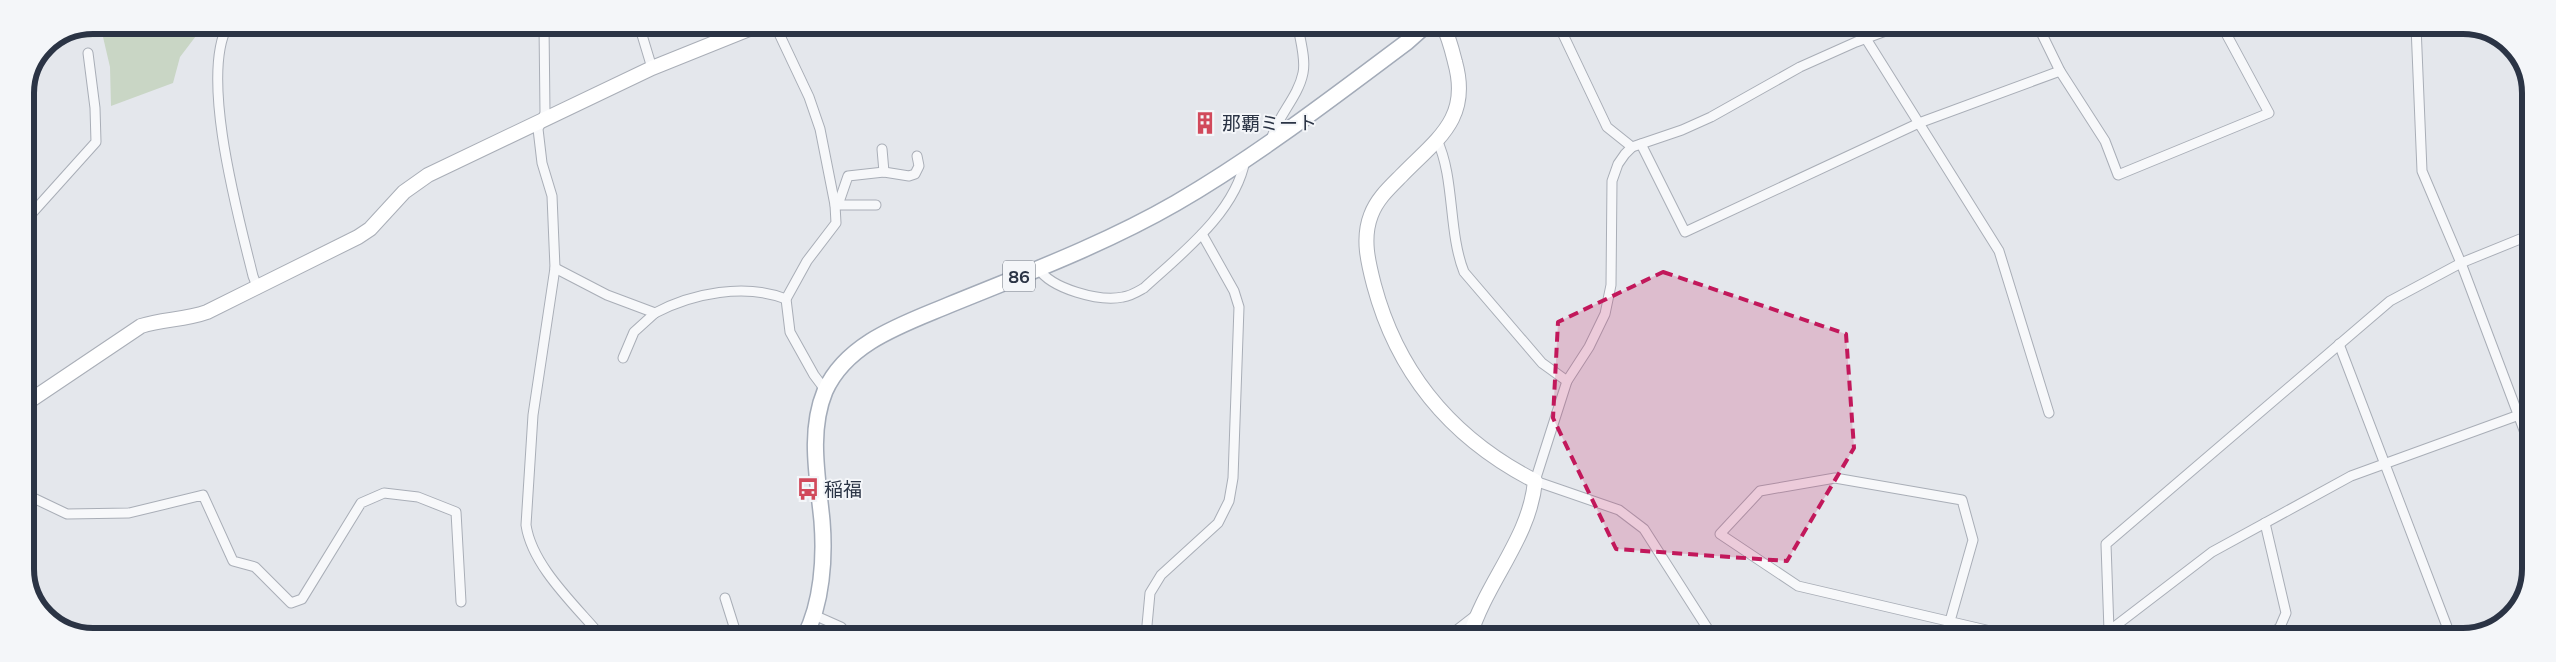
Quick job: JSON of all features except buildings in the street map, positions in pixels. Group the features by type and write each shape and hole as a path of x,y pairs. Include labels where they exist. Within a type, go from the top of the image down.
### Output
{"main road":[{"name":"86","path":"808,628 814,615 820,586 822,524 816,452 817,428 826,391 845,364 857,351 892,329 1038,268 1119,232 1174,204 1271,141 1369,71 1414,34"}],"street":[{"path":"225,34 219,57 224,154 253,276 258,289"},
{"path":"544,34 544,113 538,129 542,163 552,196 555,268 533,415 526,525 528,538 542,565 593,628"},
{"path":"642,34 652,68"},
{"path":"34,398 141,326 156,321 188,319 258,289 370,229 404,192 428,175 652,68 737,34"},
{"path":"779,34 809,97 820,128 837,205 836,222 807,260 786,299 790,332 814,375 826,391"},
{"path":"1271,141 1277,122 1299,87 1304,71 1299,34"},
{"path":"1446,34 1459,75 1460,88 1455,116 1437,140 1387,190 1370,216 1365,242 1380,305 1397,350 1444,413 1478,446 1535,481 1619,510 1644,529 1707,628"},
{"path":"1563,34 1607,127 1632,146"},
{"path":"1863,34 1999,251 2049,413"},
{"path":"1472,628 1476,615 1522,531 1534,497 1535,481 1567,381 1589,347 1605,314 1610,285 1612,181 1618,164 1632,146 1642,144 1710,117 1800,67 1876,34"},
{"path":"2042,34 2060,71 2105,141 2118,175 2268,113 2226,34"},
{"path":"2416,34 2422,171 2461,263 2522,425"},
{"path":"34,211 96,142 95,108 88,53"},
{"path":"1642,144 1684,232 1919,123 2060,71"},
{"path":"1437,140 1449,190 1459,259 1464,272 1542,363 1567,381"},
{"path":"882,150 884,172"},
{"path":"837,205 848,176 884,172 909,176 915,174 918,166 917,156"},
{"path":"1038,268 1045,278 1081,294 1121,298 1144,288 1202,234 1238,183 1245,159"},
{"path":"837,205 876,205"},
{"path":"1147,628 1150,593 1161,575 1218,523 1229,501 1233,478 1239,307 1234,291 1202,234"},
{"path":"2111,628 2106,544 2390,301 2461,263 2522,239"},
{"path":"555,268 607,295 655,313"},
{"path":"623,358 634,332 655,313 691,298 712,294 761,291 786,299"},
{"path":"2339,344 2448,628"},
{"path":"2118,628 2212,552 2351,476 2522,414"},
{"path":"1950,621 1973,540 1962,500 1835,478 1760,490 1720,534 1798,586 1978,628"},
{"path":"34,498 68,514 129,513 204,495 233,561 255,567 291,603 302,599 361,503 384,493 418,496 456,512 461,602"},
{"path":"2265,523 2286,613 2279,628"},
{"path":"726,598 735,628"},
{"path":"814,615 842,628"},
{"path":"1459,628 1476,615"}],"highlighted area":[{"path":"1663,272 1846,334 1854,448 1787,561 1616,549 1553,418 1558,322"}],"green space":[{"path":"93,34 197,34 180,57 173,83 111,106 110,67 103,37 71,38"}],"place":[{"name":"那覇ミート","path":"1205,123"},
{"name":"稲福","path":"808,489"}]}
